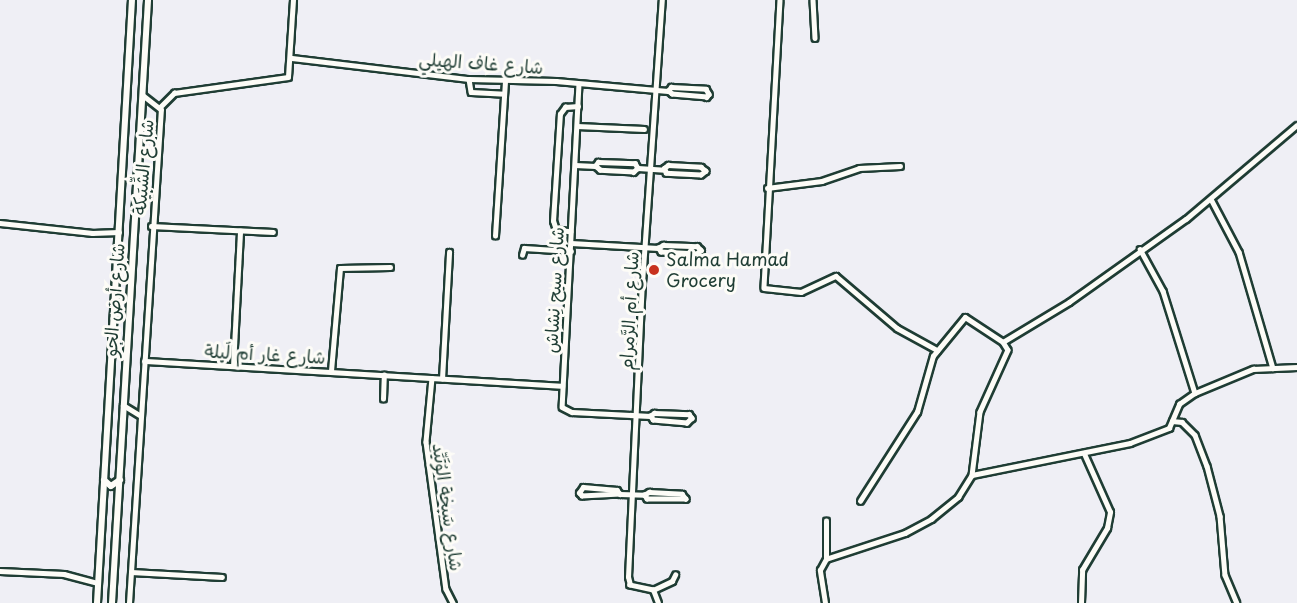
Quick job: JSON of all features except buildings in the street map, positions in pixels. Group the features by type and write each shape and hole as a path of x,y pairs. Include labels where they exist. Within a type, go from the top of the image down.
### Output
{"main road":[{"name":"شارع أرض الجو","path":"97,603 132,0"},
{"name":"شارع أرض الجو","path":"112,603 123,422 126,326 148,0"},
{"path":"113,319 121,318 126,326"},
{"path":"104,480 111,486 120,480"}],"street":[{"path":"160,107 164,99 174,93 283,80 291,73 293,0"},
{"name":"شارع أم الرَّمرام","path":"653,590 633,586 628,579 662,0"},
{"path":"780,0 767,188 764,288 801,292 836,276 897,328 936,350"},
{"path":"813,0 815,38"},
{"name":"شارع غاف الهيلي","path":"292,58 469,79 579,84 668,91 705,97 709,94 706,89 694,88 671,87 668,91"},
{"path":"469,79 471,92 504,94"},
{"path":"495,236 505,80"},
{"name":"شارع سيح نِشاش","path":"579,84 562,407 568,411 650,416 687,414 692,418 687,423 653,420 650,416"},
{"name":"شارع الشِّبَيكة","path":"129,603 138,415 144,361 160,107 153,105 143,96"},
{"name":"شارع الشِّبَيكة","path":"142,113 153,105"},
{"path":"571,232 556,230 553,221 560,114 565,107 578,106"},
{"path":"1003,342 1069,302 1211,199 1297,125"},
{"path":"577,126 644,129"},
{"path":"595,166 598,162 635,164 638,168 701,175 706,171 701,167 668,165 664,170"},
{"path":"575,165 595,166 600,170 634,172 638,168"},
{"path":"767,188 822,182 859,168 900,166"},
{"path":"1211,199 1239,252 1273,368"},
{"path":"0,223 92,233 119,232"},
{"path":"152,226 273,232"},
{"path":"233,366 240,231"},
{"path":"571,243 658,249 661,252 685,254 701,250 698,246 663,245 658,249"},
{"path":"522,255 524,248 571,251"},
{"path":"1140,249 1166,299 1196,393"},
{"path":"549,250 549,258"},
{"path":"442,379 449,252"},
{"path":"331,371 340,268 390,267"},
{"path":"826,559 905,533 931,519 958,497 972,475 980,412 1008,356 1003,342 965,317 936,350 917,412 860,501"},
{"name":"شارع غار أم لَيلة","path":"144,361 562,386"},
{"path":"972,475 1084,454 1166,429 1179,404 1196,393 1248,370 1297,367"},
{"path":"383,399 384,375"},
{"name":"شارع سَبخة الوُتَيِّد","path":"432,378 426,442 446,589 453,603"},
{"path":"123,405 138,415"},
{"path":"123,422 138,415"},
{"path":"1172,421 1182,422 1195,435 1207,466 1220,516 1224,565 1237,603"},
{"path":"1081,603 1082,570 1107,528 1110,512 1084,454"},
{"path":"620,494 617,490 579,490 582,496 644,495 649,492 682,494 686,499 647,499 644,495"},
{"path":"825,603 820,570 826,559 826,521"},
{"path":"0,571 64,574 98,583"},
{"path":"131,572 222,577"},
{"path":"657,603 653,590 672,581 675,575"}],"place":[{"name":"Salma Hamad Grocery","path":"654,270"}]}
